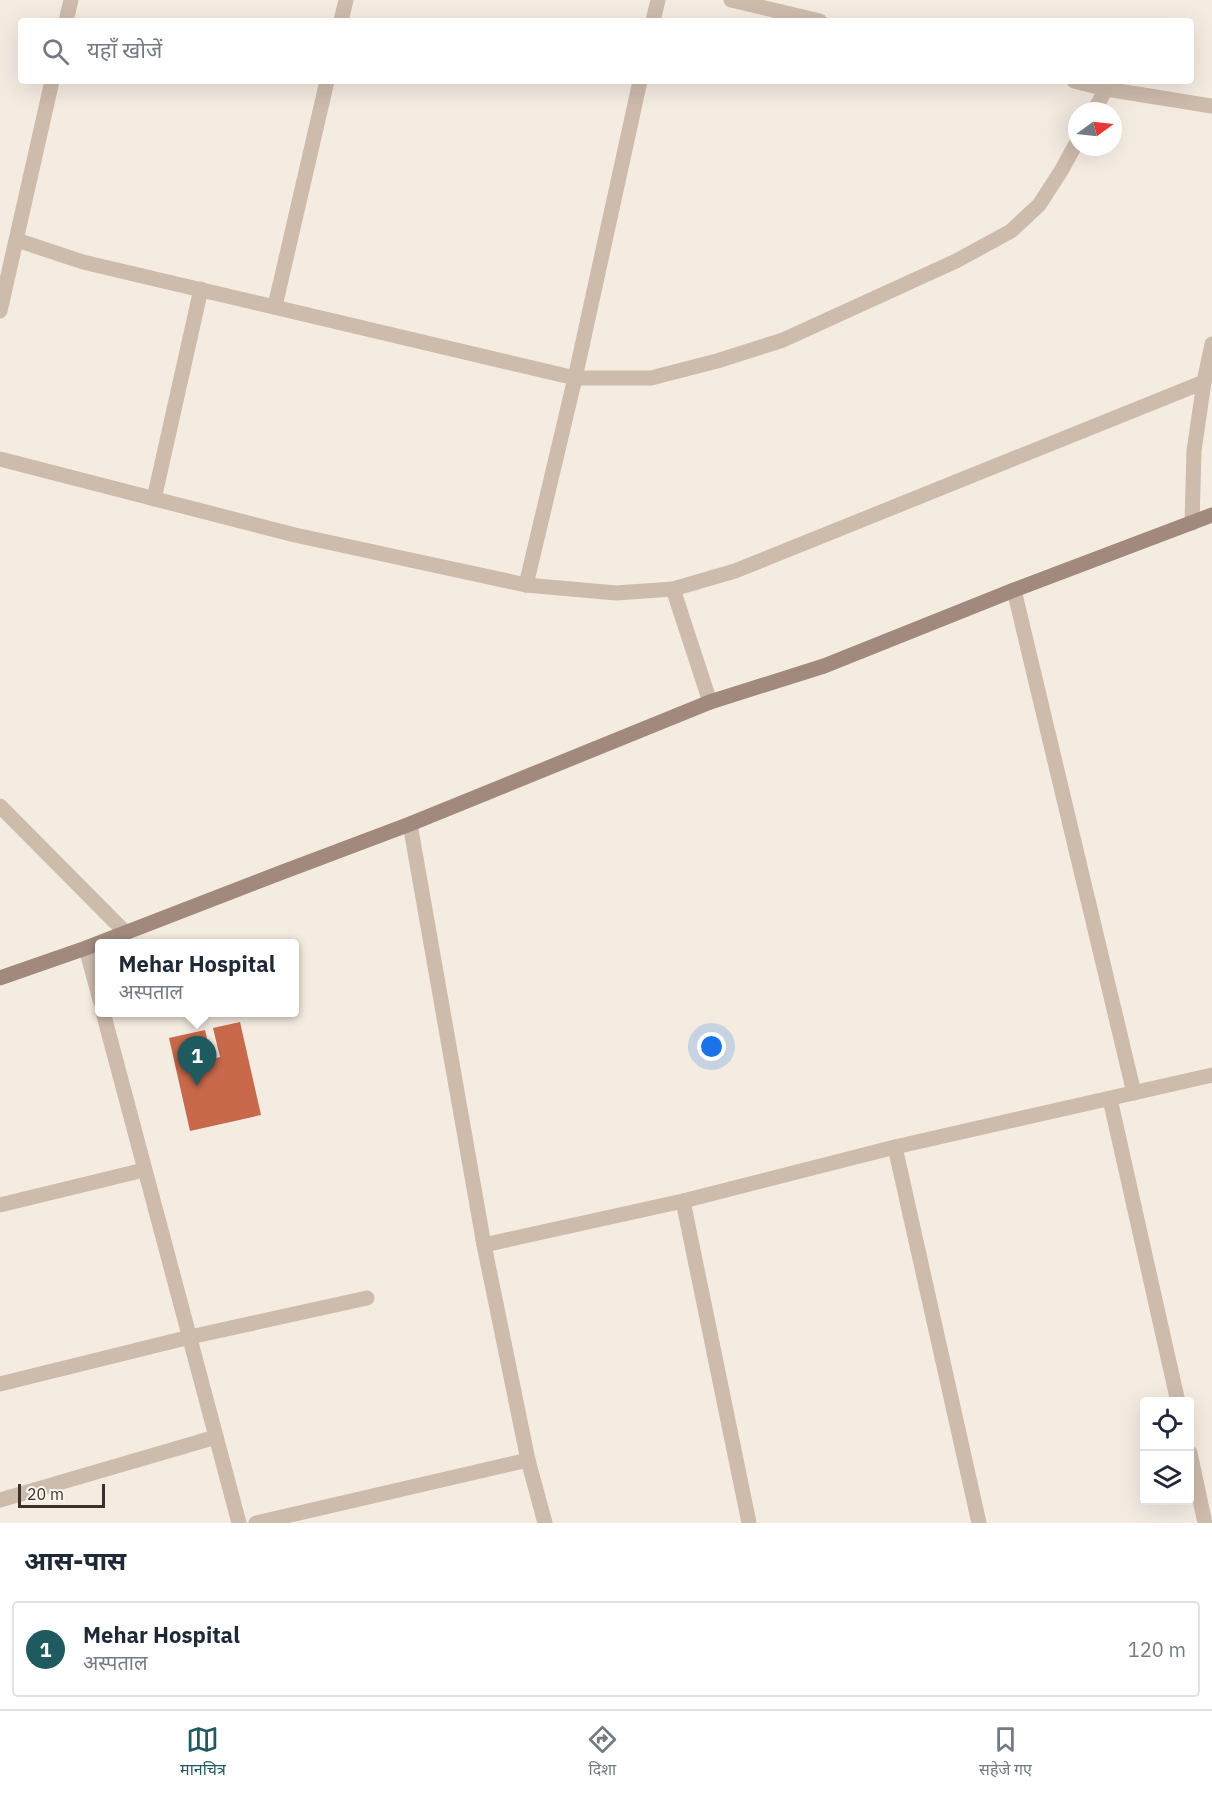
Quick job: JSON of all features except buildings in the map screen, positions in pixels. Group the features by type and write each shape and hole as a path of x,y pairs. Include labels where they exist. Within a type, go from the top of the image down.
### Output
{"street":[{"path":"67,18 71,0"},
{"path":"342,18 346,0"},
{"path":"654,18 658,0"},
{"path":"731,0 807,18"},
{"path":"0,311 51,84"},
{"path":"275,306 326,84"},
{"path":"526,585 575,378 639,84"},
{"path":"1086,84 1212,106"},
{"path":"1099,102 1106,89"},
{"path":"17,240 83,262 575,378 651,378 717,361 783,340 956,261 1011,231 1039,205 1069,156"},
{"path":"154,499 201,289"},
{"path":"1192,523 1194,451 1212,344"},
{"path":"0,459 295,535 526,585 616,593 673,589 735,571 1204,382"},
{"path":"108,939 410,824 710,702 824,666 1014,590 1212,515"},
{"path":"673,589 710,702"},
{"path":"1014,590 1134,1093"},
{"path":"0,806 125,932"},
{"path":"410,824 484,1245 528,1461 545,1523"},
{"path":"0,978 95,944"},
{"path":"86,948 95,984"},
{"path":"104,1017 239,1523"},
{"path":"484,1245 683,1201 895,1146 1212,1075"},
{"path":"1110,1099 1177,1397"},
{"path":"895,1146 979,1523"},
{"path":"0,1205 144,1170"},
{"path":"683,1201 749,1523"},
{"path":"0,1384 190,1337 367,1298"},
{"path":"0,1500 216,1437"},
{"path":"256,1523 528,1461"},
{"path":"1194,1472 1205,1523"}],"place":[{"name":"Mehar Hospital","path":"197,1086"}]}
